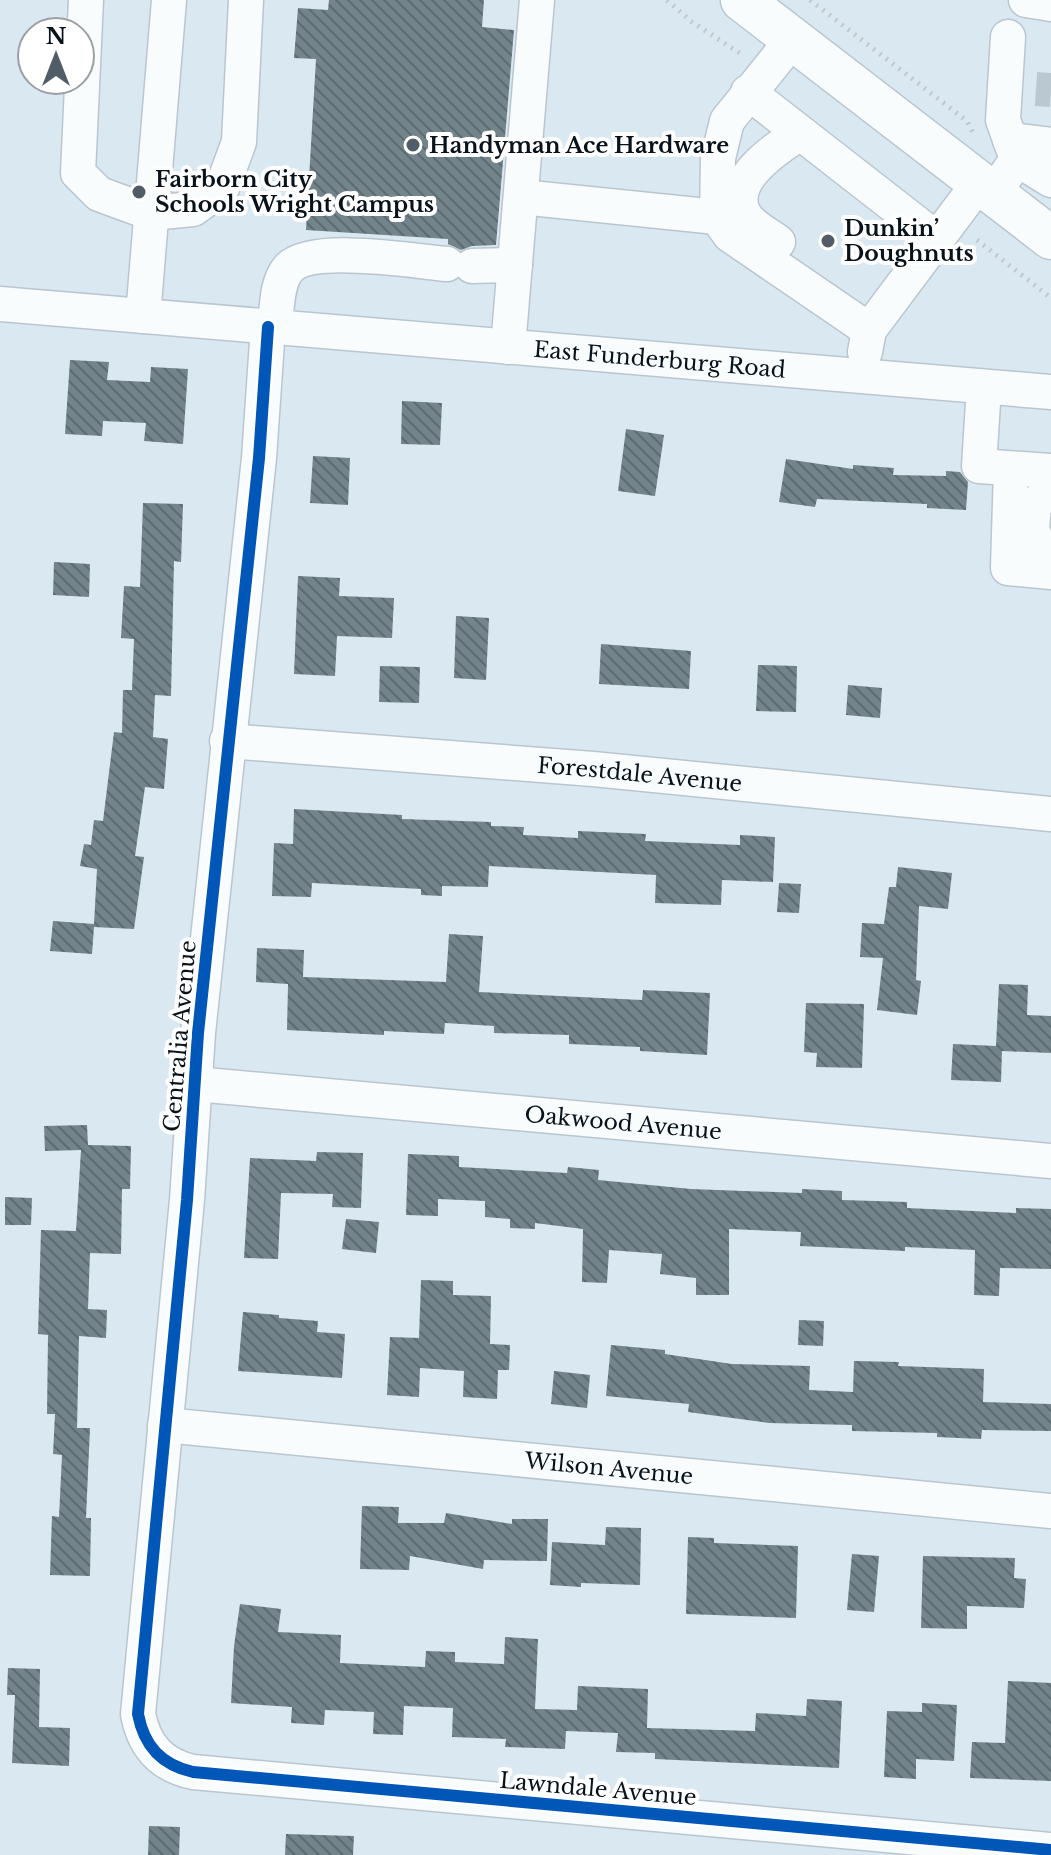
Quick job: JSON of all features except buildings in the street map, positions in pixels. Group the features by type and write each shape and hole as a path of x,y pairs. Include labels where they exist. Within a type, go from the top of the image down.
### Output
{"main road":[{"path":"742,0 1047,234"}],"street":[{"path":"86,0 78,173 99,194 151,213 193,209 222,188 239,142 246,0"},
{"path":"143,316 169,0"},
{"path":"508,347 537,0"},
{"path":"1026,0 1051,4"},
{"path":"1008,37 1021,88 1003,120 1014,150 1051,180"},
{"path":"793,39 727,121 718,158 717,217 730,235 869,330"},
{"path":"748,92 938,240"},
{"path":"800,133 766,155 757,165 742,193 741,204 744,214 752,223 805,263"},
{"path":"862,376 869,330 938,240 986,188 1014,150 1051,145"},
{"path":"521,197 717,217"},
{"name":"Centralia Avenue","path":"149,1747 141,1731 138,1714 227,741 272,327 281,284 289,267 314,256 345,255 460,265 515,265"},
{"name":"East Funderburg Road","path":"0,304 1051,392"},
{"path":"984,387 979,466 1051,471"},
{"path":"1011,469 1008,568 1051,572"},
{"path":"1051,490 1034,505 1032,529 1041,552 1051,553"},
{"name":"Forestdale Avenue","path":"227,741 593,769 1051,814"},
{"name":"Oakwood Avenue","path":"195,1084 1051,1161"},
{"name":"Wilson Avenue","path":"165,1425 1051,1511"},
{"name":"Lawndale Avenue","path":"149,1747 168,1764 193,1772 1051,1850"}],"path":[{"path":"667,0 692,22 745,57"},
{"path":"810,0 967,121 976,136"},
{"path":"977,240 1051,298"}],"tunnel":[{"path":"1036,89 1051,90"}],"cycle path":[{"path":"268,327 259,458 198,1033 187,1200 138,1714 145,1736 163,1759 193,1772 1051,1850"}],"place":[{"name":"Handyman Ace Hardware","path":"413,145"},
{"name":"Fairborn City Schools Wright Campus","path":"139,192"},
{"name":"Dunkin’ Doughnuts","path":"828,241"}]}
